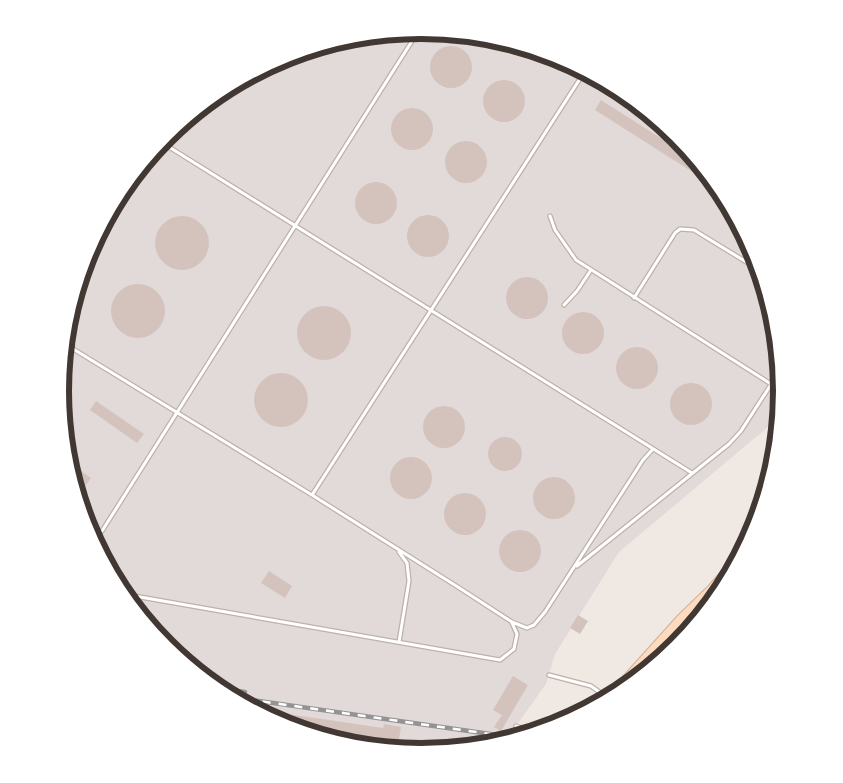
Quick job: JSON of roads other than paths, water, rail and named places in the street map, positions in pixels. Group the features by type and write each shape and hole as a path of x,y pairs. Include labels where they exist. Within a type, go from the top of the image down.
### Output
{"main road":[{"path":"631,675 681,619 718,582"}],"lane":[{"path":"102,531 413,39"},
{"path":"312,495 581,77"},
{"path":"168,146 692,473"},
{"path":"550,216 555,230 576,260 771,384"},
{"path":"634,298 675,233 680,229 694,230 750,264"},
{"path":"564,305 577,291 591,270"},
{"path":"72,348 176,414 312,495 512,622 527,628 534,625 545,612 643,460 653,449"},
{"path":"574,569 729,444 741,431 774,380"},
{"path":"397,549 407,563 409,581 399,642"},
{"path":"135,596 500,660 514,649 517,634 512,622"},
{"path":"549,675 591,686 602,694"},
{"path":"516,726 524,729"}],"railway":[{"path":"235,691 245,692"},
{"path":"250,700 498,735"}]}
